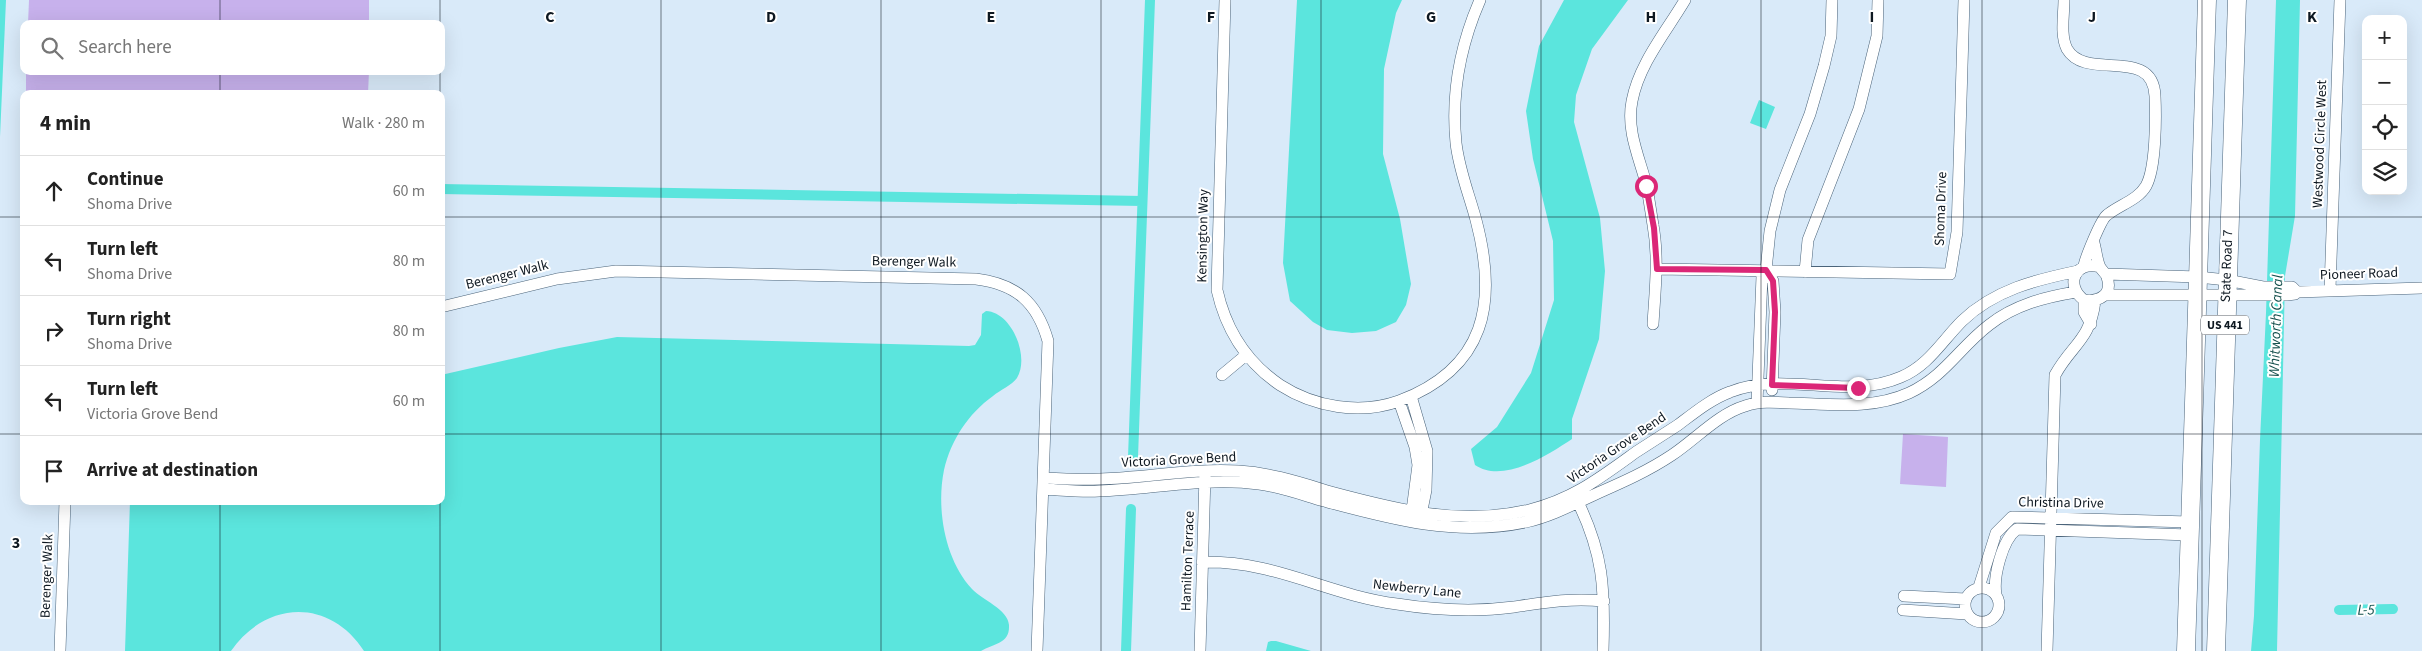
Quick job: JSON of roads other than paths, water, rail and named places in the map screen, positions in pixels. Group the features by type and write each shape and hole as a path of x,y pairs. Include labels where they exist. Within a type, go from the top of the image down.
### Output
{"main road":[{"name":"State Road 7","path":"2186,650 2207,0"},
{"name":"State Road 7","path":"2216,651 2237,0"}],"street":[{"name":"Kensington Way","path":"1225,0 1217,290 1227,324 1246,355 1271,380 1286,389 1319,403 1354,408 1372,407 1399,401 1436,384 1460,361 1477,332 1486,300 1486,267 1476,217 1460,170 1454,120 1460,61 1468,29 1480,0"},
{"path":"1653,324 1657,269 1654,228 1646,186 1631,128 1632,103 1638,76 1685,0"},
{"path":"1757,403 1762,276 1766,270 1770,231 1780,190 1810,114 1824,66 1831,36 1832,0"},
{"path":"1805,272 1808,240 1858,109 1876,36 1878,0"},
{"name":"Shoma Drive","path":"1657,269 1766,270 1912,275 1950,274 1957,232 1964,0"},
{"path":"2064,0 2063,34 2068,49 2078,58 2089,63 2130,66 2144,72 2155,94 2153,169 2140,194 2105,216 2098,226 2094,243 2074,280 2090,297"},
{"name":"Westwood Circle West","path":"2330,289 2340,0"},
{"path":"2047,651 2055,375 2063,361 2079,345 2091,324 2084,312 2090,297 2108,283 2094,243"},
{"path":"2081,269 2090,264 2103,271 2198,277 2227,288"},
{"name":"Victoria Grove Bend","path":"1576,499 1594,483 1714,399 1730,391 1772,385 1858,388 1900,378 1920,366 1936,352 1960,323 1977,308 1994,297 2020,285 2081,269"},
{"path":"1766,270 1773,281 1775,312 1772,402"},
{"name":"Berenger Walk","path":"445,306 557,279 616,271 990,280 1017,291 1038,315 1044,328 1048,355 1038,651"},
{"name":"Pioneer Road","path":"2227,288 2264,292 2422,288"},
{"name":"Pioneer Road","path":"2227,288 2264,292"},
{"name":"Victoria Grove Bend","path":"1043,484 1099,479 1205,476 1240,471 1288,479 1390,508 1416,518 1503,514 1529,510 1576,499 1640,475 1672,455 1726,415 1757,403 1875,403 1906,394 1935,378 1980,332 1998,318 2028,303 2090,297 2198,296 2227,288"},
{"path":"1222,375 1246,355"},
{"path":"1412,396 1427,451 1426,490 1416,518"},
{"path":"1399,401 1417,456 1416,518"},
{"name":"Hamilton Terrace","path":"1200,651 1205,476"},
{"path":"1576,499 1597,548 1601,565 1604,601 1603,651"},
{"name":"Berenger Walk","path":"60,651 65,505"},
{"name":"Christina Drive","path":"1979,587 1996,533 2012,517 2052,517 2189,528"},
{"name":"Christina Drive","path":"1996,595 1996,579 2006,541 2017,529 2051,531 2189,528"},
{"name":"Newberry Lane","path":"1202,562 1225,561 1253,565 1366,599 1427,608 1497,608 1563,599 1604,601"},
{"path":"1986,587 1996,595 1998,612 1987,623 1979,624 1967,614 1966,599 1974,589 1986,587"},
{"path":"1904,596 1966,599"},
{"path":"1902,610 1967,614"}],"water":[{"path":"0,0 6,0 0,137"},
{"path":"1297,0 1402,0 1396,13 1384,69 1383,154 1400,219 1411,284 1406,305 1396,322 1376,331 1352,333 1327,330 1313,322 1290,301 1283,263"},
{"path":"1564,0 1628,0 1592,49 1576,95 1574,122 1600,218 1605,271 1599,339 1572,419 1572,439 1525,465 1499,471 1486,470 1475,465 1471,449 1497,427 1531,373 1554,300 1553,241 1533,159 1526,111 1539,46"},
{"name":"Whitworth Canal","path":"2276,0 2300,0 2295,216 2285,276 2277,651 2251,651 2266,313"},
{"path":"1759,100 1775,107 1766,129 1750,123"},
{"path":"986,311 995,313 1011,327 1020,348 1020,369 1015,381 984,403 968,419 956,438 944,470 941,501 945,533 955,564 972,589 999,609 1008,619 1009,631 1007,636 1000,642 981,651 364,651 350,634 334,621 316,614 298,612 279,615 262,622 245,634 231,651 125,651 130,505 445,505 445,374 617,337 969,346 975,345 981,335 982,314"},
{"path":"1271,641 1311,651 1266,651 1268,642"}],"waterway":[{"path":"1133,457 1150,0"},
{"path":"445,189 1142,201"},
{"path":"1126,651 1131,509"},
{"name":"L-5","path":"2339,610 2393,609"}]}
